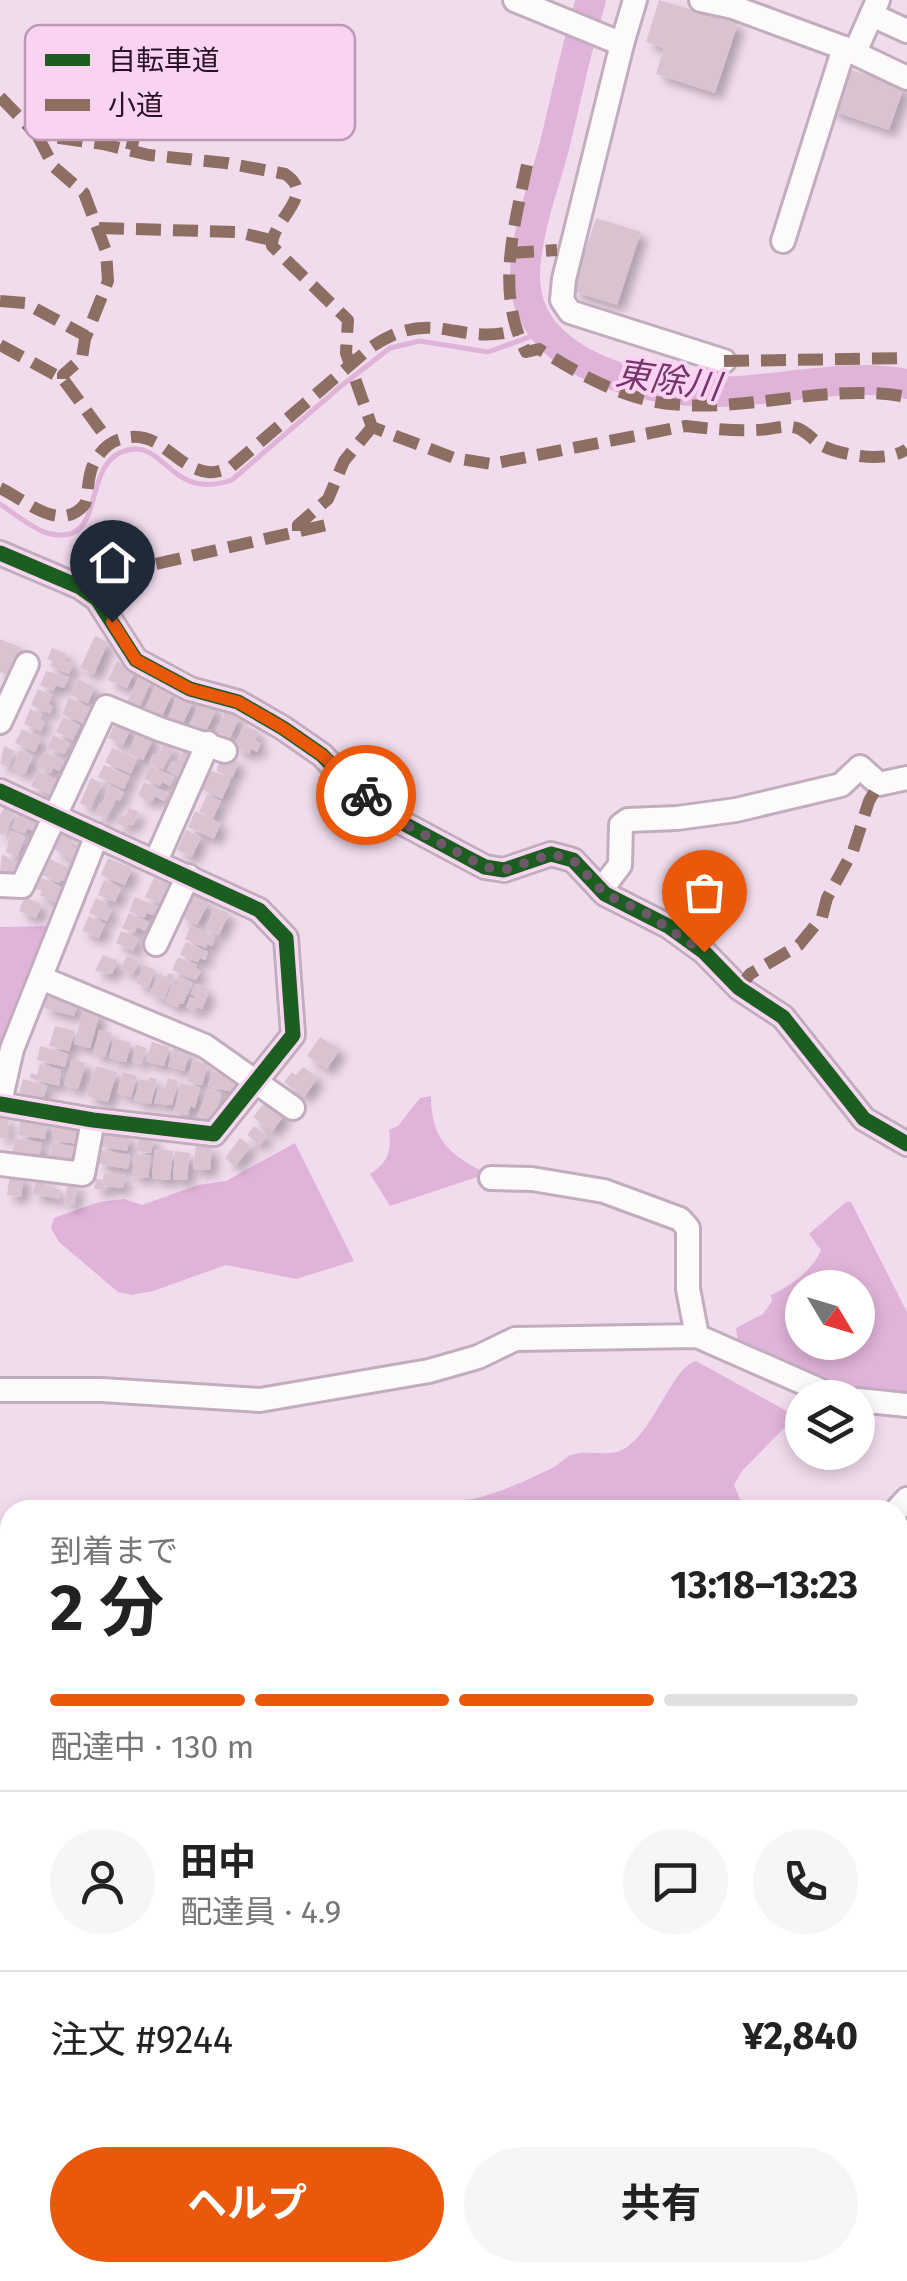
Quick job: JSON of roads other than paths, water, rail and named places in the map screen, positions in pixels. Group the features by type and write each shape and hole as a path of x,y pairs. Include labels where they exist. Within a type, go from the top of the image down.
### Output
{"street":[{"path":"515,0 612,40"},
{"path":"635,0 612,40 562,300 570,312 724,361"},
{"path":"701,0 733,7 849,50 907,78"},
{"path":"783,240 849,50 875,8 907,31"},
{"path":"0,553 70,581 97,600 136,660 190,689 238,702 283,728 410,827 485,867 504,870 551,854 573,860 601,890 668,926 704,952 739,988 784,1017 864,1118 907,1144"},
{"path":"0,722 26,664"},
{"path":"0,885 22,886 106,707 159,730 216,747 156,861"},
{"path":"601,890 620,866 621,825 628,820 736,810 841,785 860,766 879,784 907,778"},
{"path":"0,791 156,861 258,910 286,938 293,1035 214,1134 93,1120 0,1103 12,1049 97,835"},
{"path":"156,944 188,876"},
{"path":"40,978 204,1046 293,1108"},
{"path":"0,1164 83,1174 93,1120"},
{"path":"491,1178 532,1179 604,1191 680,1218 688,1228 688,1289 697,1336"},
{"path":"0,1390 102,1390 260,1400 429,1371 478,1357 515,1338 697,1336 797,1380"},
{"path":"875,1402 907,1405"}],"waterway":[{"name":"東除川","path":"591,0 526,258 530,305 544,331 566,352 594,368 657,387 718,392 836,381 907,384"},
{"path":"0,504 41,531 67,535 79,529 87,517 103,470 113,457 128,450 152,454 195,483 232,480 390,348 420,341 488,352 543,332"}]}
